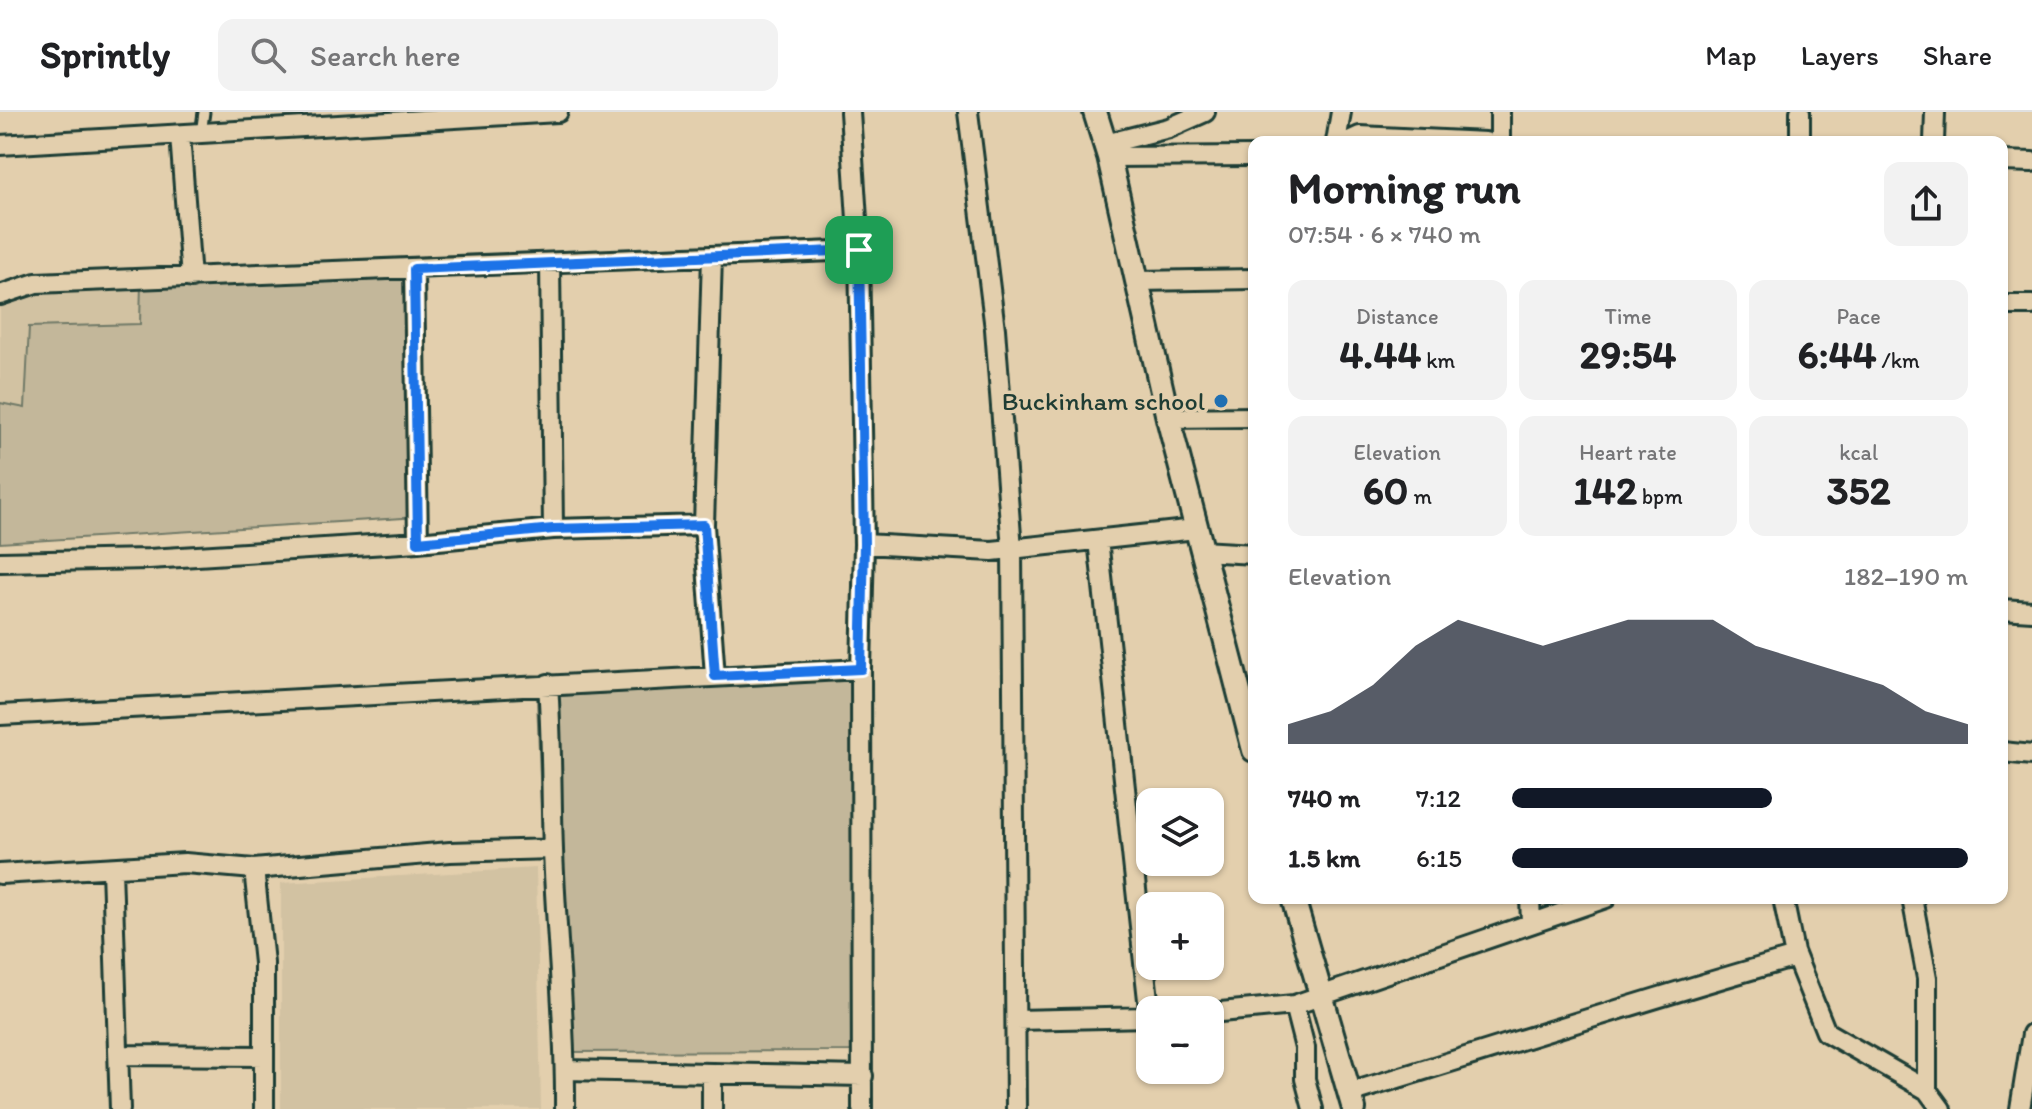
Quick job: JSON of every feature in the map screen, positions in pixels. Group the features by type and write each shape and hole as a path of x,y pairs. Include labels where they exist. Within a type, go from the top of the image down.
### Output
{"street":[{"path":"0,145 558,112"},
{"path":"850,112 859,250 864,544 861,669 862,1109"},
{"path":"968,112 995,329 1012,549 1016,1109"},
{"path":"1095,112 1107,150 1198,540 1248,728"},
{"path":"1107,150 1205,112"},
{"path":"1337,136 1341,112"},
{"path":"1500,112 1500,136"},
{"path":"1800,112 1800,136"},
{"path":"1934,136 1935,112"},
{"path":"180,135 191,278"},
{"path":"1107,150 1248,156"},
{"path":"2008,161 2032,162"},
{"path":"0,295 36,283 859,250"},
{"path":"712,256 704,525 715,676"},
{"path":"550,263 553,529"},
{"path":"414,269 418,542"},
{"path":"1138,281 1248,279"},
{"path":"2008,305 2032,305"},
{"path":"1168,418 1248,417"},
{"path":"0,562 149,559 418,542 553,529 704,525"},
{"path":"864,544 992,551 1098,540 1198,540 1248,552"},
{"path":"1098,540 1148,996"},
{"path":"2008,609 2032,611"},
{"path":"0,715 861,669"},
{"path":"548,684 553,754 553,849 566,1070 565,1109"},
{"path":"2008,753 2032,755"},
{"path":"0,874 185,863 254,869 450,852 553,849"},
{"path":"112,869 120,1109"},
{"path":"254,869 264,963 264,1109"},
{"path":"1295,904 1352,1101 1650,998 1796,957"},
{"path":"1530,904 1531,923"},
{"path":"1224,1012 1294,1005 1588,904"},
{"path":"1784,904 1796,957 1826,1032 1927,1090 1941,1109"},
{"path":"1913,904 1927,978 1927,1090"},
{"path":"1294,1005 1305,1048 1305,1079 1313,1109"},
{"path":"1016,1020 1136,1018"},
{"path":"2020,1109 2032,1034"},
{"path":"119,1055 264,1056"},
{"path":"566,1070 863,1076"},
{"path":"712,1073 712,1109"}],"lane":[{"path":"201,134 204,112"}],"shaded area":[{"path":"416,274 419,517 0,543 0,403 25,408 29,327 140,324 141,282"},
{"path":"141,282 140,324 25,409 0,403 0,306 42,291"},
{"path":"854,679 860,1051 559,1052 541,804 537,697"},
{"path":"536,868 541,1109 281,1109 281,883"}],"place":[{"name":"Buckinham school","path":"1221,401"}],"route":[{"path":"859,250 864,544 861,669 715,676 704,525 553,529 418,542 414,269 859,250"}]}
